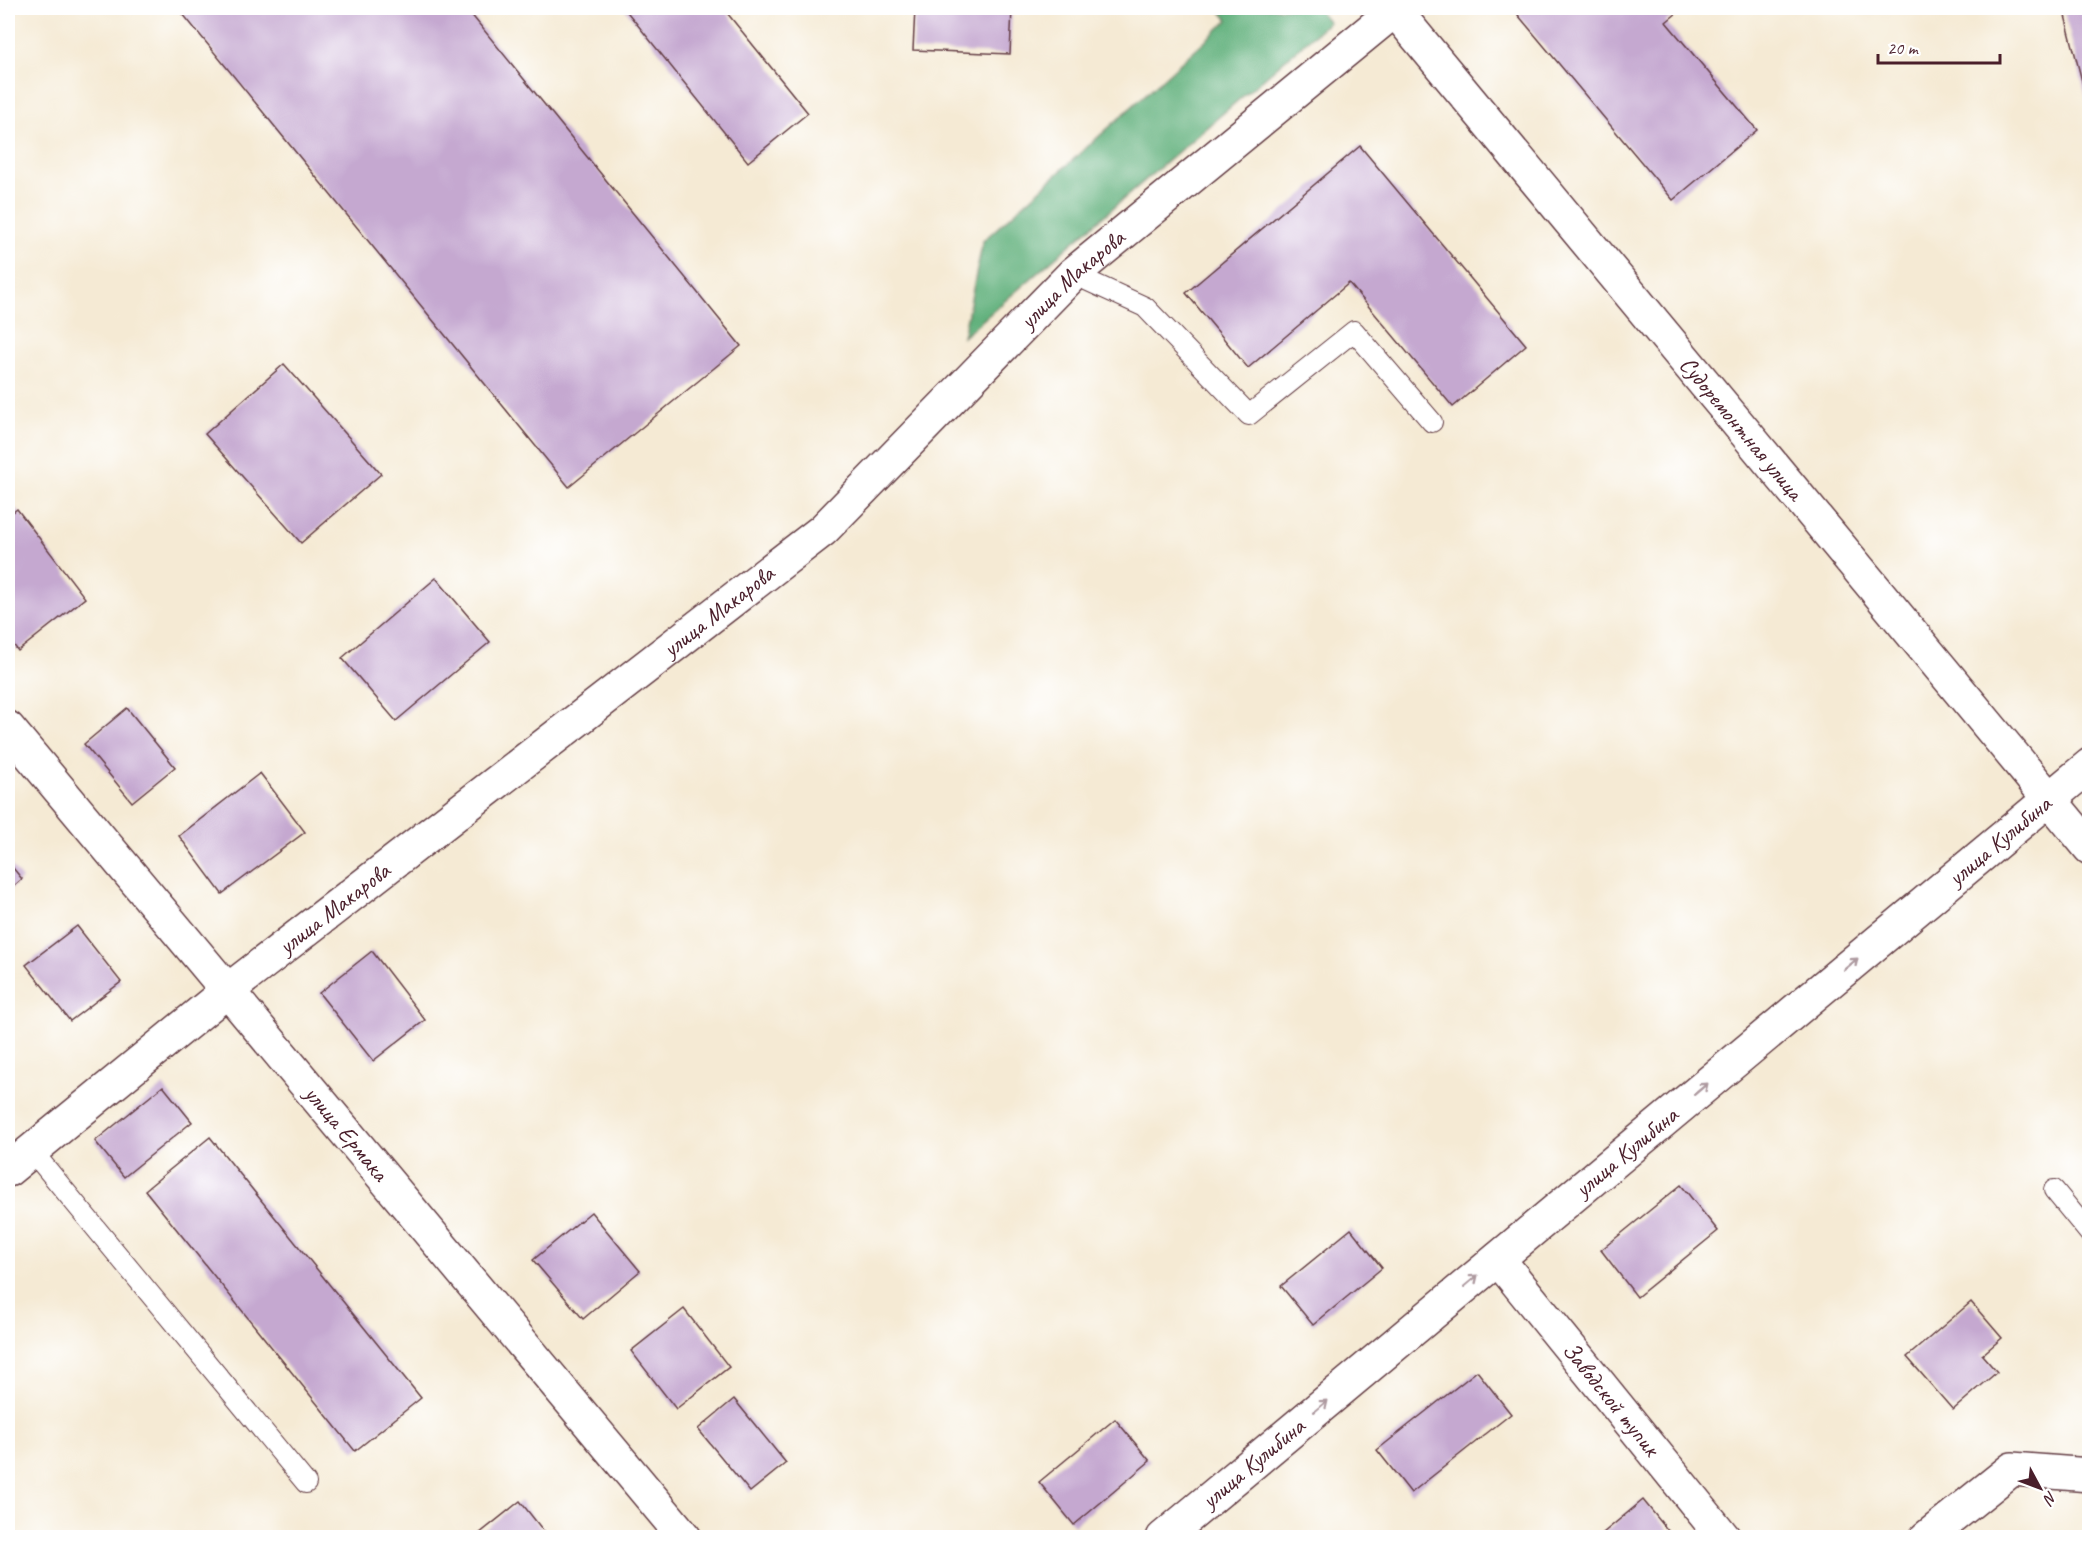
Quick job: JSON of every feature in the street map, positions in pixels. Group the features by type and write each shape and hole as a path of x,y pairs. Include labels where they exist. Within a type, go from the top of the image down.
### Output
{"street":[{"name":"улица Макарова","path":"20,1161 227,991 824,530 1073,274 1396,8"},
{"name":"Судоремонтная улица","path":"1396,8 2090,848"},
{"name":"улица Ермака","path":"8,728 685,1538"},
{"name":"улица Кулибина","path":"1163,1538 2090,765"},
{"name":"Заводской тупик","path":"1498,1259 1724,1538"},
{"path":"1926,1538 2012,1469 2090,1475"}],"lane":[{"path":"1073,274 1145,307 1249,415 1354,331 1432,422"},
{"path":"20,1161 306,1484"},
{"path":"2054,1190 2090,1233"}],"green space":[{"path":"1218,8 1316,8 1329,22 963,337 983,241 1228,20"}],"building":[{"path":"178,8 466,8 741,346 569,487"},
{"path":"624,8 723,8 808,113 748,162"},
{"path":"915,8 1012,8 1010,54 913,50"},
{"path":"1526,8 1683,8 1666,22 1757,130 1673,200 1518,15"},
{"path":"2063,8 2090,8 2090,108 2089,108"},
{"path":"1360,146 1526,345 1453,407 1349,283 1248,368 1186,293"},
{"path":"284,364 381,474 301,543 205,434"},
{"path":"17,509 85,598 18,651 8,637 8,516"},
{"path":"436,578 490,642 396,721 342,658"},
{"path":"127,708 175,767 132,802 84,744"},
{"path":"260,773 305,832 222,894 179,836"},
{"path":"8,862 22,879 8,891"},
{"path":"77,926 121,982 70,1021 26,965"},
{"path":"372,951 425,1020 373,1061 319,993"},
{"path":"163,1086 192,1122 124,1177 95,1141"},
{"path":"210,1137 421,1398 355,1451 145,1190"},
{"path":"1681,1185 1718,1231 1637,1297 1601,1250"},
{"path":"591,1212 640,1271 583,1319 533,1260"},
{"path":"1351,1229 1382,1268 1313,1325 1281,1286"},
{"path":"1971,1302 2002,1338 1982,1355 1997,1372 1953,1410 1907,1357"},
{"path":"684,1309 729,1367 676,1409 631,1351"},
{"path":"1477,1371 1511,1414 1411,1493 1377,1450"},
{"path":"734,1399 786,1463 750,1492 698,1429"},
{"path":"1115,1419 1150,1461 1074,1525 1039,1482"},
{"path":"1643,1500 1674,1538 1597,1538"},
{"path":"520,1501 549,1538 474,1538"}]}
